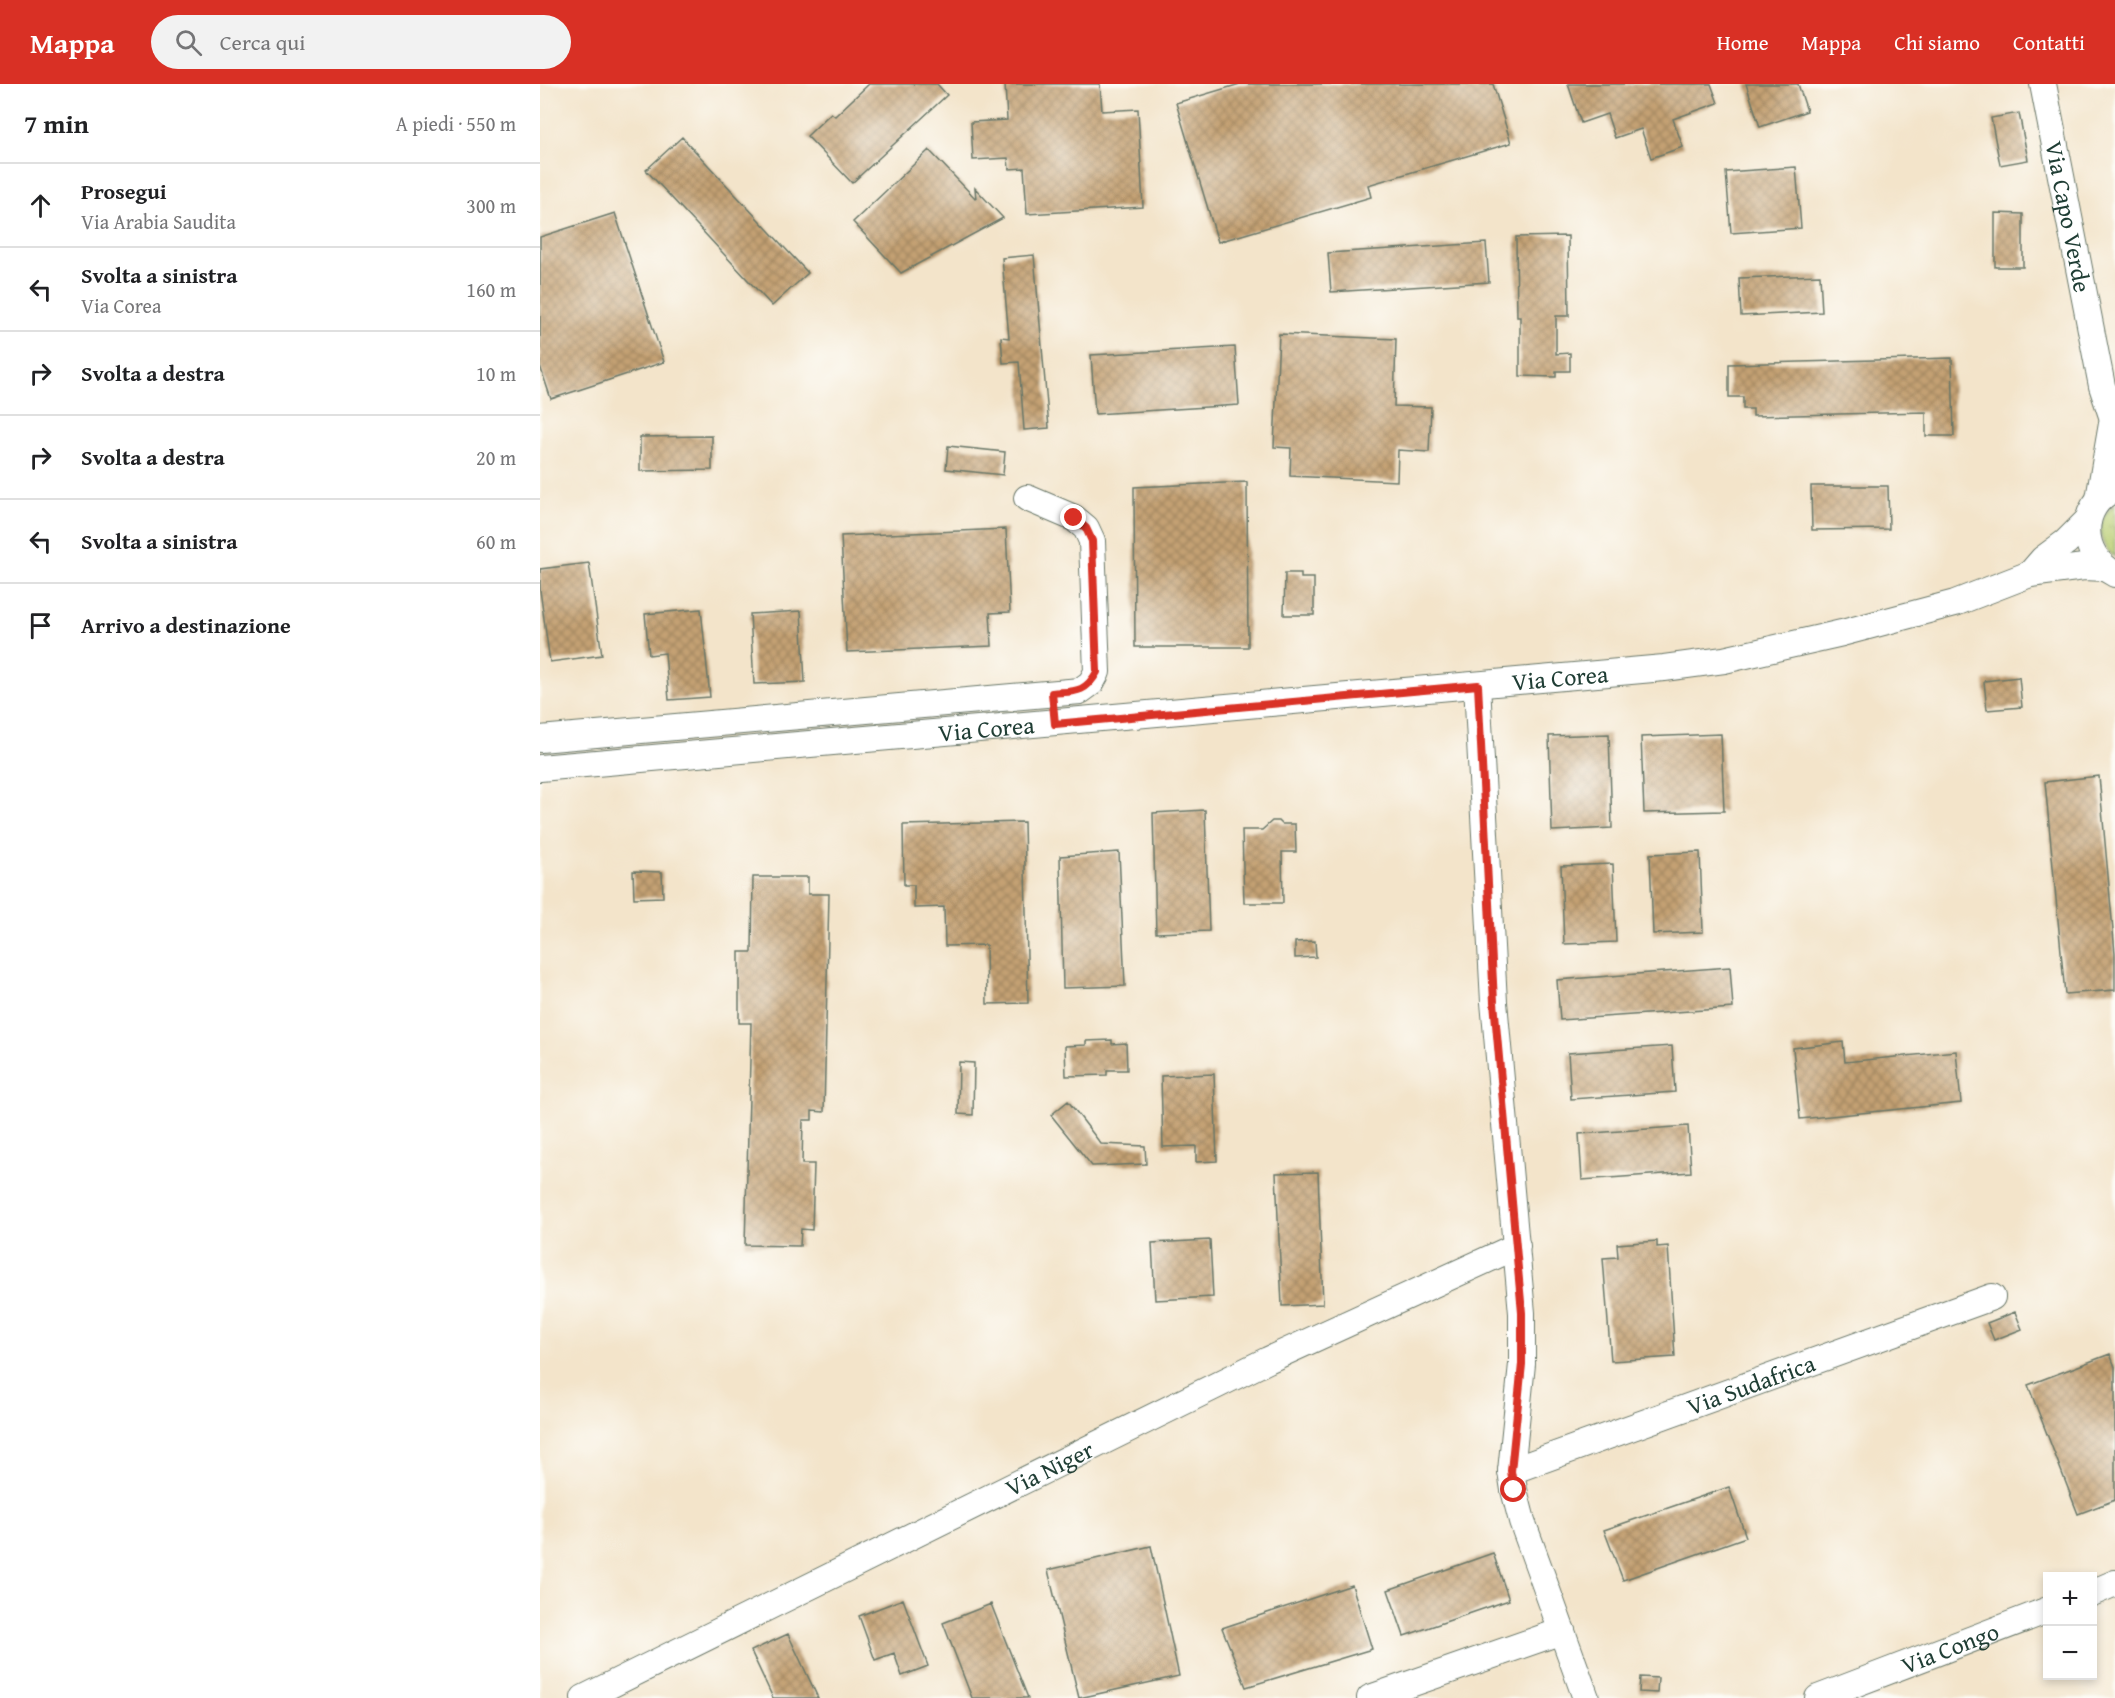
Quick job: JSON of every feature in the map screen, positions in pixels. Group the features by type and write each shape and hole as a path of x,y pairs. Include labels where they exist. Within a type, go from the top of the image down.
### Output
{"street":[{"name":"Via Capo Verde","path":"2043,84 2102,386 2114,421"},
{"path":"2110,571 2090,549 2086,530 2101,503 2114,421"},
{"path":"540,738 643,731 1080,691 1091,683 1097,672 1092,541 1086,528 1074,518 1027,498"},
{"path":"2030,574 2043,559 2066,542 2101,503"},
{"path":"2030,574 2084,567 2110,571"},
{"name":"Via Corea","path":"540,768 1055,724 1664,668 1724,660 1842,633 1955,603 2030,574"},
{"path":"1478,685 1494,1002 1522,1313 1522,1364 1511,1471 1522,1521 1586,1698"},
{"path":"1052,693 1055,724"},
{"path":"759,720 761,750"},
{"path":"643,731 646,759"},
{"name":"Via Niger","path":"584,1698 1268,1360 1517,1246"},
{"name":"Via Sudafrica","path":"1511,1471 1992,1297"},
{"path":"2097,1591 2115,1584"},
{"name":"Via Congo","path":"1818,1698 2043,1612"},
{"path":"1370,1698 1562,1631"}],"green space":[{"path":"2115,504 2115,557 2104,545 2101,531 2104,517"}],"building":[{"path":"869,84 937,84 947,95 852,183 807,136 831,113 835,116"},
{"path":"1005,84 1100,84 1102,111 1138,109 1143,207 1027,214 1024,168 1009,169 1008,158 973,160 971,122 1007,120"},
{"path":"1240,84 1493,84 1511,143 1368,185 1371,197 1218,242 1176,103"},
{"path":"1568,84 1711,84 1718,103 1673,119 1683,147 1651,158 1641,129 1615,138 1607,114 1581,123"},
{"path":"1746,84 1798,84 1807,111 1760,127"},
{"path":"2019,113 2028,160 2000,165 1991,118"},
{"path":"682,137 808,273 772,306 646,170"},
{"path":"929,150 976,199 975,188 1003,218 901,273 853,222"},
{"path":"1796,167 1801,228 1731,233 1726,172"},
{"path":"615,213 664,362 551,399 540,366 540,237"},
{"path":"1995,213 2023,214 2023,267 1995,267"},
{"path":"1568,236 1569,316 1556,316 1556,354 1570,353 1570,371 1556,371 1556,377 1520,376 1516,237"},
{"path":"1486,243 1489,282 1331,292 1328,253"},
{"path":"1034,255 1049,428 1024,430 1019,362 1003,363 1001,337 1009,338 1002,258"},
{"path":"1820,275 1822,312 1741,316 1739,278"},
{"path":"1279,334 1396,339 1394,406 1431,407 1429,452 1398,450 1397,481 1290,476 1291,448 1274,447"},
{"path":"1235,347 1239,405 1095,414 1091,355"},
{"path":"1952,358 1954,436 1926,436 1926,412 1753,416 1753,409 1743,409 1743,397 1729,397 1729,364"},
{"path":"712,436 712,470 640,471 640,437"},
{"path":"948,446 1005,452 1003,475 946,469"},
{"path":"1247,482 1248,647 1135,647 1134,487"},
{"path":"1811,486 1888,486 1889,529 1812,530"},
{"path":"1006,529 1010,612 990,613 992,646 847,652 841,536"},
{"path":"589,563 602,655 550,662 540,590 540,569"},
{"path":"1285,573 1301,573 1301,578 1314,578 1314,615 1284,615"},
{"path":"701,609 710,697 669,700 665,653 649,655 645,614"},
{"path":"801,611 805,682 754,684 750,614"},
{"path":"2019,677 2022,707 1987,710 1984,681"},
{"path":"1609,734 1612,828 1552,831 1549,736"},
{"path":"1721,734 1724,811 1644,813 1641,737"},
{"path":"2099,776 2115,953 2115,990 2065,994 2045,782"},
{"path":"1205,810 1209,931 1156,933 1153,813"},
{"path":"1272,821 1295,824 1296,852 1282,852 1283,903 1244,903 1242,830 1262,830"},
{"path":"1024,822 1028,1003 987,1004 986,945 945,946 944,907 914,908 914,885 904,885 903,825"},
{"path":"1119,852 1125,986 1063,988 1060,856"},
{"path":"1700,852 1703,932 1653,934 1650,854"},
{"path":"1613,864 1616,942 1564,944 1561,866"},
{"path":"633,871 662,872 663,897 634,898"},
{"path":"753,877 808,877 808,894 829,894 824,1112 812,1111 812,1120 803,1120 802,1164 814,1164 812,1230 801,1229 800,1246 745,1245 751,1023 739,1023 739,952 752,952"},
{"path":"1315,941 1316,957 1295,958 1295,942"},
{"path":"1730,967 1733,1008 1560,1020 1557,980"},
{"path":"1112,1040 1112,1044 1126,1043 1127,1070 1107,1070 1107,1075 1066,1076 1065,1046 1086,1045 1086,1041"},
{"path":"1843,1042 1845,1062 1956,1051 1961,1103 1800,1119 1793,1048"},
{"path":"1672,1046 1675,1092 1571,1099 1568,1053"},
{"path":"959,1062 974,1063 973,1115 958,1114"},
{"path":"1214,1074 1217,1161 1196,1162 1196,1146 1163,1147 1161,1076"},
{"path":"1068,1101 1101,1144 1145,1146 1146,1164 1092,1166 1051,1115"},
{"path":"1688,1126 1691,1172 1582,1180 1579,1134"},
{"path":"1318,1172 1323,1304 1282,1306 1276,1173"},
{"path":"1210,1240 1213,1297 1155,1300 1152,1243"},
{"path":"1657,1241 1657,1247 1668,1246 1675,1357 1611,1361 1603,1258 1618,1257 1617,1244"},
{"path":"2015,1312 2022,1329 1994,1340 1987,1323"},
{"path":"2110,1354 2115,1367 2115,1500 2078,1514 2028,1385"},
{"path":"1729,1487 1746,1537 1623,1580 1604,1530"},
{"path":"1151,1546 1179,1676 1079,1698 1048,1570"},
{"path":"1493,1553 1509,1600 1404,1636 1388,1590"},
{"path":"1352,1585 1372,1649 1246,1687 1222,1628"},
{"path":"903,1599 928,1666 902,1676 894,1653 875,1660 859,1616"},
{"path":"991,1604 1028,1698 972,1698 943,1623"},
{"path":"788,1634 818,1698 773,1698 751,1651"},
{"path":"1640,1677 1658,1678 1657,1693 1639,1692"}],"route":[{"path":"1074,518 1086,528 1092,541 1097,672 1091,683 1080,691 1052,693 1055,724 1478,685 1494,1002 1522,1313 1522,1364 1511,1471 1514,1490"}]}
